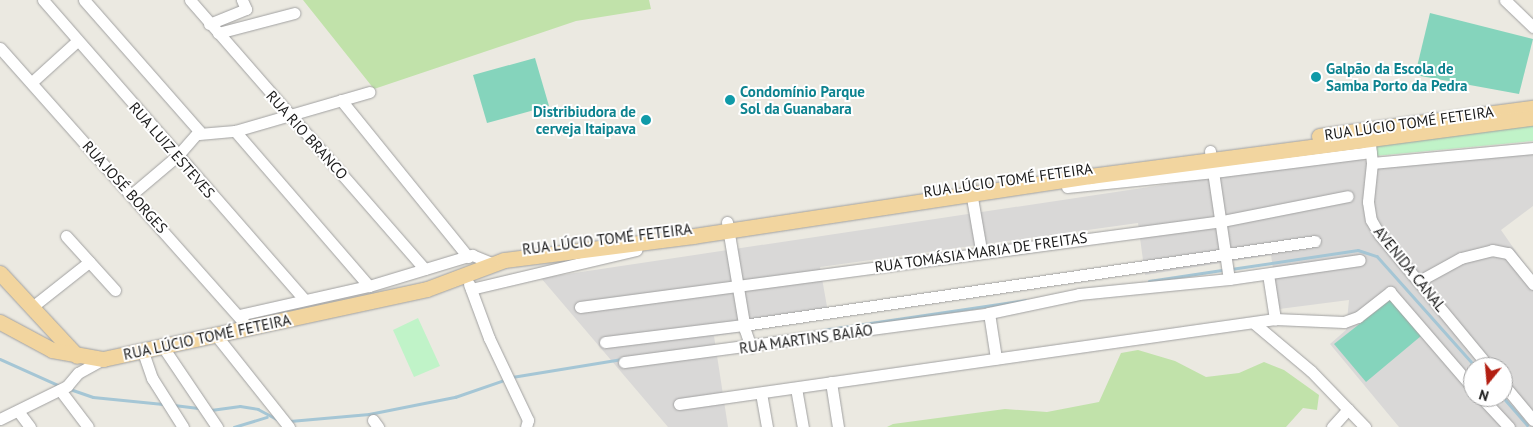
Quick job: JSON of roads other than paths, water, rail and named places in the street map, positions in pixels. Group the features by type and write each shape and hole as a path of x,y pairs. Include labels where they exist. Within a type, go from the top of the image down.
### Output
{"main road":[{"name":"RUA LÚCIO TOMÉ FETEIRA","path":"1370,146 1533,108"},
{"name":"RUA LÚCIO TOMÉ FETEIRA","path":"0,322 34,343 77,356 103,359 143,352 215,334 244,321 427,288 452,279 466,265 488,260 729,229 971,193 1212,161 1370,146 1533,118"},
{"path":"0,274 77,356"}],"street":[{"name":"RUA LUIZ ESTEVES","path":"42,0 304,299"},
{"path":"84,0 197,126 199,134"},
{"name":"RUA RIO BRANCO","path":"190,0 425,270"},
{"path":"1505,0 1533,27"},
{"path":"209,24 244,5"},
{"path":"218,33 294,13"},
{"path":"32,82 77,41"},
{"name":"RUA JOSÉ BORGES","path":"0,48 244,321"},
{"path":"132,194 177,156 199,134 235,131 369,92"},
{"path":"341,100 466,265 471,289 490,338 528,420 526,427"},
{"path":"235,131 369,286"},
{"path":"1370,146 1533,148"},
{"name":"AVENIDA CANAL","path":"1370,146 1368,211 1375,227 1481,357"},
{"path":"1212,161 1228,266"},
{"path":"971,193 982,250"},
{"name":"RUA TOMÁSIA MARIA DE FREITAS","path":"580,307 982,250 1222,221 1348,196"},
{"path":"471,289 619,253 729,229 740,285 747,336"},
{"path":"66,236 115,290"},
{"path":"605,342 747,336 1228,266 1315,241"},
{"path":"1418,281 1456,261 1492,250 1508,253 1533,284"},
{"name":"RUA MARTINS BAIÃO","path":"624,362 747,336 989,313 1228,266 1268,274 1360,260"},
{"path":"32,307 90,262"},
{"name":"RUA LÚCIO TOMÉ FETEIRA","path":"244,321 304,299 369,286 425,270 466,265"},
{"path":"680,404 996,358 1255,324 1275,318 1268,274"},
{"name":"AVENIDA CANAL","path":"1275,318 1344,322 1358,317 1388,293 1395,295 1463,376"},
{"path":"989,313 996,358"},
{"path":"1255,324 1311,371 1365,427"},
{"path":"215,334 287,424"},
{"path":"164,347 200,406 217,427"},
{"path":"143,352 160,394 183,427"},
{"path":"0,419 62,389 78,373 103,359"},
{"path":"831,382 838,427"},
{"path":"796,388 803,427"},
{"path":"62,389 88,427"},
{"path":"761,393 767,427"},
{"path":"1513,396 1533,420"},
{"path":"1491,407 1510,427"},
{"path":"1332,427 1348,409"},
{"path":"18,411 30,427"}],"waterway":[{"path":"1231,269 1358,250 1377,256 1467,357"},
{"path":"1149,281 1223,270"},
{"path":"823,330 1025,300"},
{"path":"0,359 58,385"},
{"path":"512,377 622,359"},
{"path":"290,421 369,414 455,397 504,380"},
{"path":"70,389 93,397 163,404"},
{"path":"174,405 200,408"},
{"path":"211,410 240,406 258,409 279,420"},
{"path":"1512,407 1527,425"},
{"path":"234,427 267,417"}],"place":[{"name":"Galpão da Escola de Samba Porto da Pedra","path":"1316,77"},
{"name":"Condomínio Parque Sol da Guanabara","path":"730,100"},
{"name":"Distribiudora de cerveja Itaipava","path":"646,120"}]}
